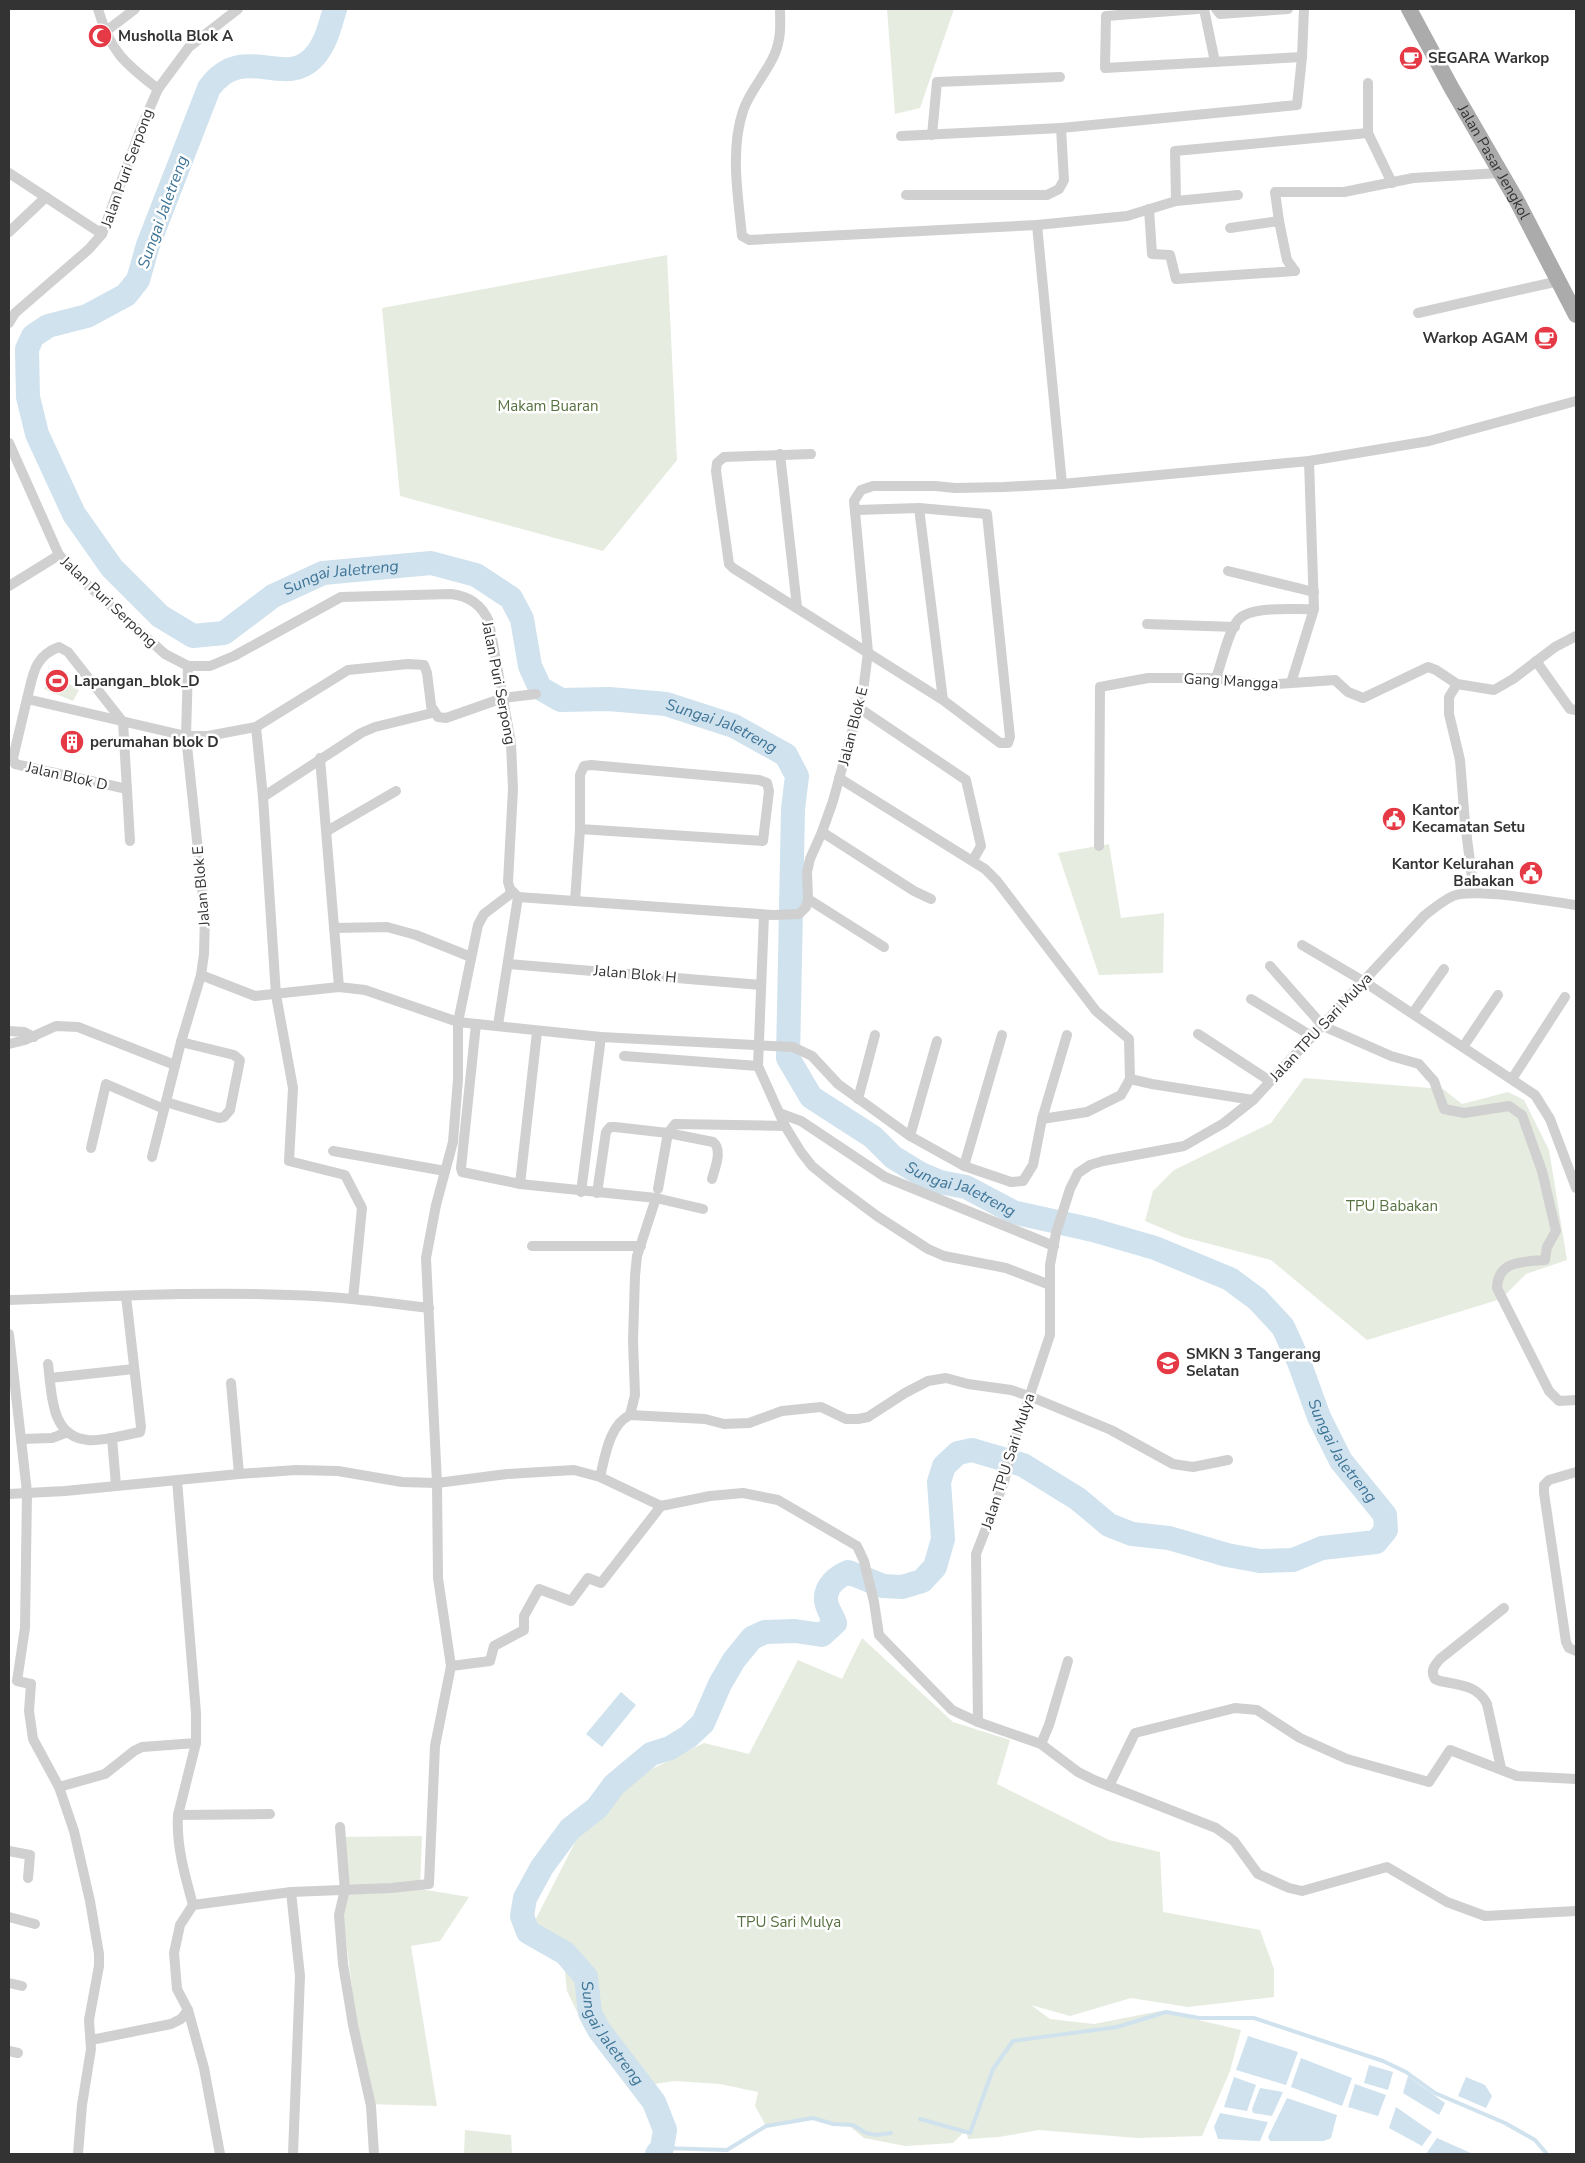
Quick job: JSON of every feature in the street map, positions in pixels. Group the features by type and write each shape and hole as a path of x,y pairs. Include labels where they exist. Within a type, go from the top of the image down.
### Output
{"main road":[{"name":"Jalan Pasar Jengkol","path":"1409,9 1576,315"}],"street":[{"path":"98,9 105,32 122,60 158,88"},
{"path":"105,32 135,9"},
{"name":"Jalan Puri Serpong","path":"9,323 12,311 89,249 102,234 141,128 158,88 189,47 238,9"},
{"path":"780,9 779,40 776,51 744,108 740,119 737,152 737,191 742,236 745,238 866,235 1037,225 1127,216 1176,201 1238,195"},
{"path":"1198,9 1106,16 1105,68 1302,57"},
{"path":"1204,9 1215,62"},
{"path":"1216,9 1220,14 1288,9"},
{"path":"901,136 1061,128 1297,105 1304,9"},
{"path":"932,135 937,82 1060,77"},
{"path":"1368,83 1368,134 1392,183"},
{"path":"906,195 1046,195 1054,193 1064,180 1061,128"},
{"path":"1176,201 1175,151 1368,134"},
{"path":"9,173 102,234"},
{"path":"1149,209 1152,254 1170,255 1176,279 1295,270 1287,260 1275,192 1344,192 1413,178 1500,173"},
{"path":"9,232 46,196"},
{"path":"1230,228 1279,221"},
{"path":"1037,225 1062,484 1309,461 1429,441 1576,401"},
{"path":"1418,313 1559,282"},
{"name":"Jalan Puri Serpong","path":"9,443 59,555 82,580 165,654 188,666 210,666 234,656 341,597 457,595 475,602 486,614 489,622 511,743 513,789 508,882 515,894"},
{"path":"780,454 797,607"},
{"path":"811,454 724,457 717,463 716,471 729,564 732,568 943,700 1000,743 1008,743 1010,741 988,517 983,512 919,508 856,510"},
{"path":"1292,683 1314,609 1309,461"},
{"name":"Jalan Blok E","path":"768,915 799,914 806,907 808,898 808,866 822,832 863,692 868,652 854,501 856,495 861,490 872,486 935,486 955,488 1062,484"},
{"path":"919,508 943,700"},
{"path":"9,586 59,555"},
{"path":"1228,571 1314,592"},
{"path":"1216,678 1235,627 1241,617 1257,610 1314,609"},
{"path":"1146,624 1235,627"},
{"name":"Gang Mangga","path":"1099,846 1100,688 1148,678 1216,678 1264,685 1335,680 1348,692 1363,698 1428,667 1458,684 1476,689 1494,690 1500,688 1554,647 1576,636"},
{"path":"130,841 122,722 68,652 59,647 43,656 33,675 28,699 122,722 186,736 208,736 256,727 278,711 348,670 424,665 427,672 433,709 438,718 446,718 503,698 536,694"},
{"path":"1536,661 1570,709 1576,710"},
{"name":"Jalan Blok E","path":"152,1157 181,1042 201,974 204,954 205,916 186,736 188,666"},
{"path":"1458,684 1448,697 1448,714 1460,760 1465,823 1474,893"},
{"name":"Jalan Blok D","path":"28,699 13,758 15,764 127,789"},
{"path":"859,708 966,780 981,846 973,860"},
{"path":"263,797 361,733 375,727 429,715 433,709"},
{"path":"256,727 263,797 276,995 293,1088 289,1161 345,1175 362,1208 353,1299"},
{"path":"320,758 339,987"},
{"path":"576,901 580,828 580,775 582,768 591,765 759,780 765,782 769,790 763,841 580,828"},
{"path":"839,778 973,860 997,881 1096,1010 1129,1039 1130,1078 1121,1095 1103,1106 1088,1112 1042,1118"},
{"path":"327,831 396,791"},
{"path":"822,832 914,891 931,899"},
{"name":"Jalan TPU Sari Mulya","path":"978,1722 976,1554 1004,1482 1013,1445 1050,1335 1050,1264 1056,1233 1070,1189 1078,1173 1090,1165 1103,1161 1184,1146 1224,1123 1253,1100 1424,916 1455,895 1474,893 1576,905"},
{"path":"498,1025 508,964 515,894"},
{"path":"192,1905 290,1892 391,1888 429,1884 435,1746 451,1666 438,1578 437,1483 426,1258 436,1205 453,1142 458,1079 458,1022 478,925 484,914 515,894 576,901 768,915 757,1045 758,1066 785,1126 812,1166 877,1216 928,1249 944,1256 1006,1268 1050,1285"},
{"path":"808,898 884,947"},
{"path":"334,928 387,927 416,935 471,957"},
{"path":"1302,945 1363,981 1535,1095 1550,1118 1576,1188"},
{"name":"Jalan Blok H","path":"508,964 761,985"},
{"path":"1270,966 1323,1026 1392,1056 1419,1064 1434,1081 1444,1109 1464,1113 1509,1106 1522,1115 1542,1171 1556,1232 1547,1247 1545,1260 1516,1263 1506,1268 1500,1274 1497,1288 1549,1391 1559,1401 1576,1400"},
{"path":"1413,1014 1444,968"},
{"path":"201,974 254,996 339,987 376,992 458,1022 498,1025 537,1032 793,1047 812,1056 838,1084 888,1118 910,1136 964,1166 1011,1182 1023,1181 1033,1165 1042,1118 1067,1035"},
{"path":"1463,1046 1498,995"},
{"path":"1512,1079 1565,997"},
{"path":"1252,999 1313,1037"},
{"path":"476,1024 461,1168 465,1174 581,1192 657,1193 703,1209"},
{"path":"9,1044 34,1037 56,1026 78,1027 175,1065"},
{"path":"9,1030 24,1032 34,1037"},
{"path":"520,1184 537,1032"},
{"path":"1198,1034 1270,1081"},
{"path":"858,1099 875,1035"},
{"path":"964,1166 1002,1035"},
{"path":"581,1192 601,1037"},
{"path":"910,1136 936,1041"},
{"path":"91,1148 106,1084 165,1105 219,1118 228,1114 240,1060 234,1055 181,1042"},
{"path":"624,1056 758,1066"},
{"path":"1130,1078 1152,1084 1253,1100"},
{"path":"779,1112 801,1122 885,1177 1054,1246"},
{"path":"630,1415 635,1395 635,1276 641,1246 657,1193 668,1133 675,1124 785,1126"},
{"path":"597,1193 606,1132 610,1127 668,1133 716,1143 718,1150 712,1179"},
{"path":"333,1151 445,1171"},
{"path":"532,1246 641,1246"},
{"path":"9,1300 126,1296 289,1295 353,1299 429,1308"},
{"path":"48,1364 54,1410 62,1428 73,1436 88,1440 112,1438 140,1432 141,1427 126,1296"},
{"path":"9,1334 27,1492 26,1628 17,1681 31,1684 29,1711 33,1739 59,1787 79,1846 99,1954 99,1966 88,2020 92,2049 82,2105 78,2154"},
{"path":"50,1378 134,1369"},
{"path":"600,1477 606,1451 617,1427 622,1419 630,1415 705,1420 724,1424 749,1423 782,1411 821,1407 846,1419 858,1419 868,1417 905,1393 928,1381 946,1378 968,1384 1011,1390 1029,1396 1110,1430 1173,1464 1193,1467 1228,1460"},
{"path":"231,1384 239,1474"},
{"path":"21,1439 52,1438 68,1432"},
{"path":"112,1438 116,1485"},
{"path":"9,1494 65,1492 116,1485 239,1474 317,1470 357,1473 402,1482 437,1483 507,1474 574,1470 600,1477 661,1506 710,1496 743,1493 778,1500 857,1546 864,1561 874,1602 879,1634 952,1710 978,1722 1041,1744 1078,1772 1226,1834 1258,1874 1297,1891 1315,1889 1387,1867 1447,1902 1484,1916 1576,1912"},
{"path":"1576,1472 1549,1480 1544,1485 1566,1642 1569,1648 1576,1651"},
{"path":"177,1480 193,1674 196,1743 178,1815 178,1838 192,1905 180,1925 174,1953 177,1989 188,2010 204,2068 220,2154"},
{"path":"451,1666 490,1661 494,1646 524,1630 524,1616 539,1589 571,1601 588,1578 601,1583 661,1506"},
{"path":"1501,1768 1487,1704 1483,1694 1472,1688 1435,1679 1432,1672 1434,1665 1440,1659 1504,1608"},
{"path":"1041,1744 1050,1725 1068,1661"},
{"path":"1109,1786 1135,1733 1235,1708 1258,1710 1300,1738 1346,1759 1429,1782 1450,1750 1501,1768 1517,1776 1576,1779 1576,1772"},
{"path":"59,1787 105,1774 134,1751 142,1748 196,1743"},
{"path":"178,1815 270,1814"},
{"path":"340,1828 345,1889 339,1915 343,1964 353,2025 371,2106 374,2154"},
{"path":"9,1851 30,1855 28,1878"},
{"path":"290,1892 300,1976 293,2154"},
{"path":"9,1917 35,1924"},
{"path":"9,1983 22,1986"},
{"path":"91,2040 171,2024 181,2019 188,2010"}],"green space":[{"path":"887,9 954,9 920,108 895,114"},
{"name":"Makam Buaran","path":"667,255 677,460 603,551 400,496 382,308"},
{"name":"Lapangan_blok_D","path":"53,673 79,690 73,701 44,689"},
{"path":"1109,844 1121,918 1164,913 1163,973 1099,975 1058,853"},
{"name":"TPU Babakan","path":"1304,1078 1443,1089 1462,1104 1508,1092 1524,1100 1549,1150 1567,1260 1526,1274 1501,1299 1367,1340 1271,1260 1183,1237 1145,1221 1153,1191 1174,1170 1271,1123"},
{"name":"TPU Sari Mulya","path":"862,1638 953,1722 1010,1740 997,1784 1109,1840 1160,1852 1163,1912 1260,1930 1274,1969 1274,1997 1188,2007 1131,1998 1070,2016 1031,2005 1050,2019 1094,2024 1160,2011 1241,2030 1230,2071 1202,2136 1137,2138 1039,2130 999,2137 968,2139 966,2130 953,2143 905,2146 864,2138 848,2125 833,2124 814,2118 766,2126 755,2106 758,2092 720,2084 674,2081 641,2086 581,2020 567,1991 564,1963 524,1942 588,1817 636,1777 704,1743 749,1754 798,1660 842,1679"},
{"path":"422,1836 420,1889 469,1897 440,1941 411,1946 437,2106 366,2104 339,1882 336,1837"},
{"path":"465,2130 511,2135 512,2154 464,2154"}],"water":[{"path":"621,1692 636,1705 602,1747 586,1734"},
{"path":"1248,2036 1298,2052 1286,2085 1236,2070"},
{"path":"1301,2058 1352,2078 1342,2106 1291,2087"},
{"path":"1369,2065 1393,2072 1388,2090 1364,2083"},
{"path":"1408,2076 1445,2103 1439,2115 1403,2093"},
{"path":"1234,2077 1256,2085 1247,2111 1224,2107"},
{"path":"1466,2077 1485,2085 1492,2096 1486,2108 1458,2096"},
{"path":"1355,2084 1386,2095 1378,2116 1348,2107"},
{"path":"1260,2088 1283,2092 1272,2116 1253,2113 1252,2109"},
{"path":"1287,2098 1337,2115 1331,2138 1324,2141 1270,2141 1268,2137"},
{"path":"1396,2107 1432,2132 1422,2146 1389,2128"},
{"path":"1220,2113 1268,2122 1260,2141 1218,2139 1214,2127"},
{"path":"1437,2138 1473,2154 1426,2154"}],"waterway":[{"name":"Sungai Jaletreng","path":"335,9 321,47 313,58 301,66 289,69 249,66 235,68 222,74 209,88 148,245 138,280 126,295 87,316 48,326 33,336 27,349 28,397 37,434 74,514 112,568 160,616 193,636 224,633 273,596 323,573 431,563 476,575 511,598 522,619 530,666 540,688 561,700 609,699 666,704 734,726 786,755 797,776 793,809 788,1058 811,1097 873,1137 893,1157 919,1173 940,1182 966,1187 1013,1212 1093,1230 1155,1248 1230,1279 1257,1299 1283,1327 1299,1362 1319,1417 1341,1461 1385,1515 1386,1530 1376,1542 1322,1548 1293,1560 1260,1561 1227,1555 1169,1538 1132,1534 1109,1525 1078,1499 1023,1465 972,1450 958,1453 944,1466 939,1482 943,1539 935,1567 922,1581 902,1587 883,1586 848,1572 836,1579 827,1590 826,1603 835,1623 822,1635 795,1631 765,1632 752,1638 734,1660 720,1684 703,1723 688,1737 670,1748 651,1754 614,1785 597,1808 570,1829 542,1867 525,1898 522,1916 528,1932 565,1953 586,1977 590,2013 599,2030 654,2102 665,2130 662,2148 657,2154"},
{"path":"920,2119 970,2133 993,2069 1013,2041 1117,2027 1166,2012 1199,2018 1254,2018 1383,2061 1406,2072 1435,2093 1505,2123 1535,2140 1547,2154"},
{"path":"662,2148 727,2150 766,2126 813,2118 833,2124 853,2125 866,2133 877,2135 891,2133"}],"place":[{"name":"Musholla Blok A","path":"100,36"},
{"name":"SEGARA Warkop","path":"1411,58"},
{"name":"Warkop AGAM","path":"1546,338"},
{"name":"Lapangan_blok_D","path":"57,681"},
{"name":"perumahan blok D","path":"72,742"},
{"name":"Kantor Kecamatan Setu","path":"1394,819"},
{"name":"Kantor Kelurahan Babakan","path":"1531,873"},
{"name":"SMKN 3 Tangerang Selatan","path":"1168,1363"}]}
